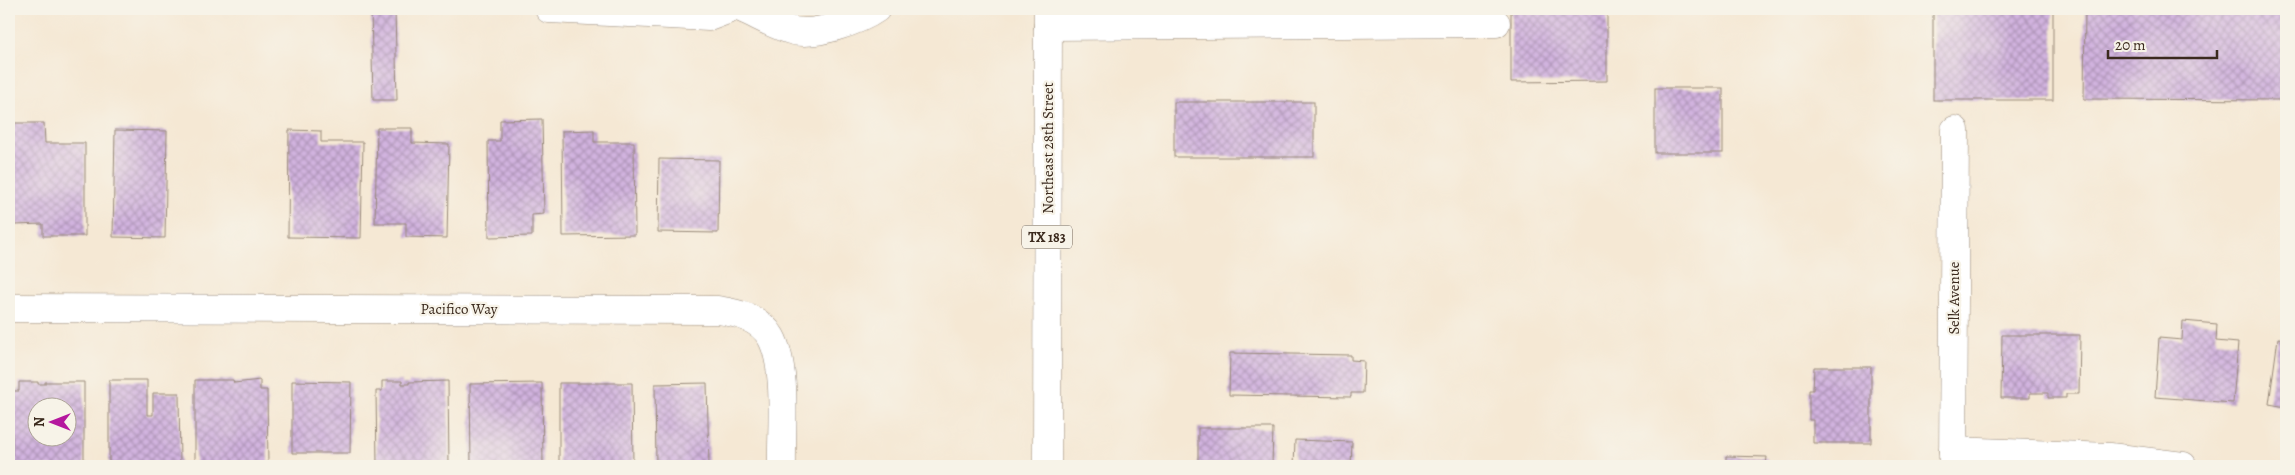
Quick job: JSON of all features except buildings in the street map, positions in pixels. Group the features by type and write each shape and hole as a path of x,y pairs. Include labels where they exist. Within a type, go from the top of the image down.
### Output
{"street":[{"path":"549,9 709,17 730,9"},
{"path":"743,9 794,31 820,30 866,15 876,9"},
{"path":"1048,18 1496,23"},
{"name":"Northeast 28th Street","path":"1047,466 1048,18"},
{"name":"Selk Avenue","path":"1953,458 1955,130"},
{"name":"Pacifico Way","path":"9,308 718,310 739,313 754,320 770,336 777,354 781,377 782,466"},
{"path":"1953,458 2110,457 2183,466"}]}
